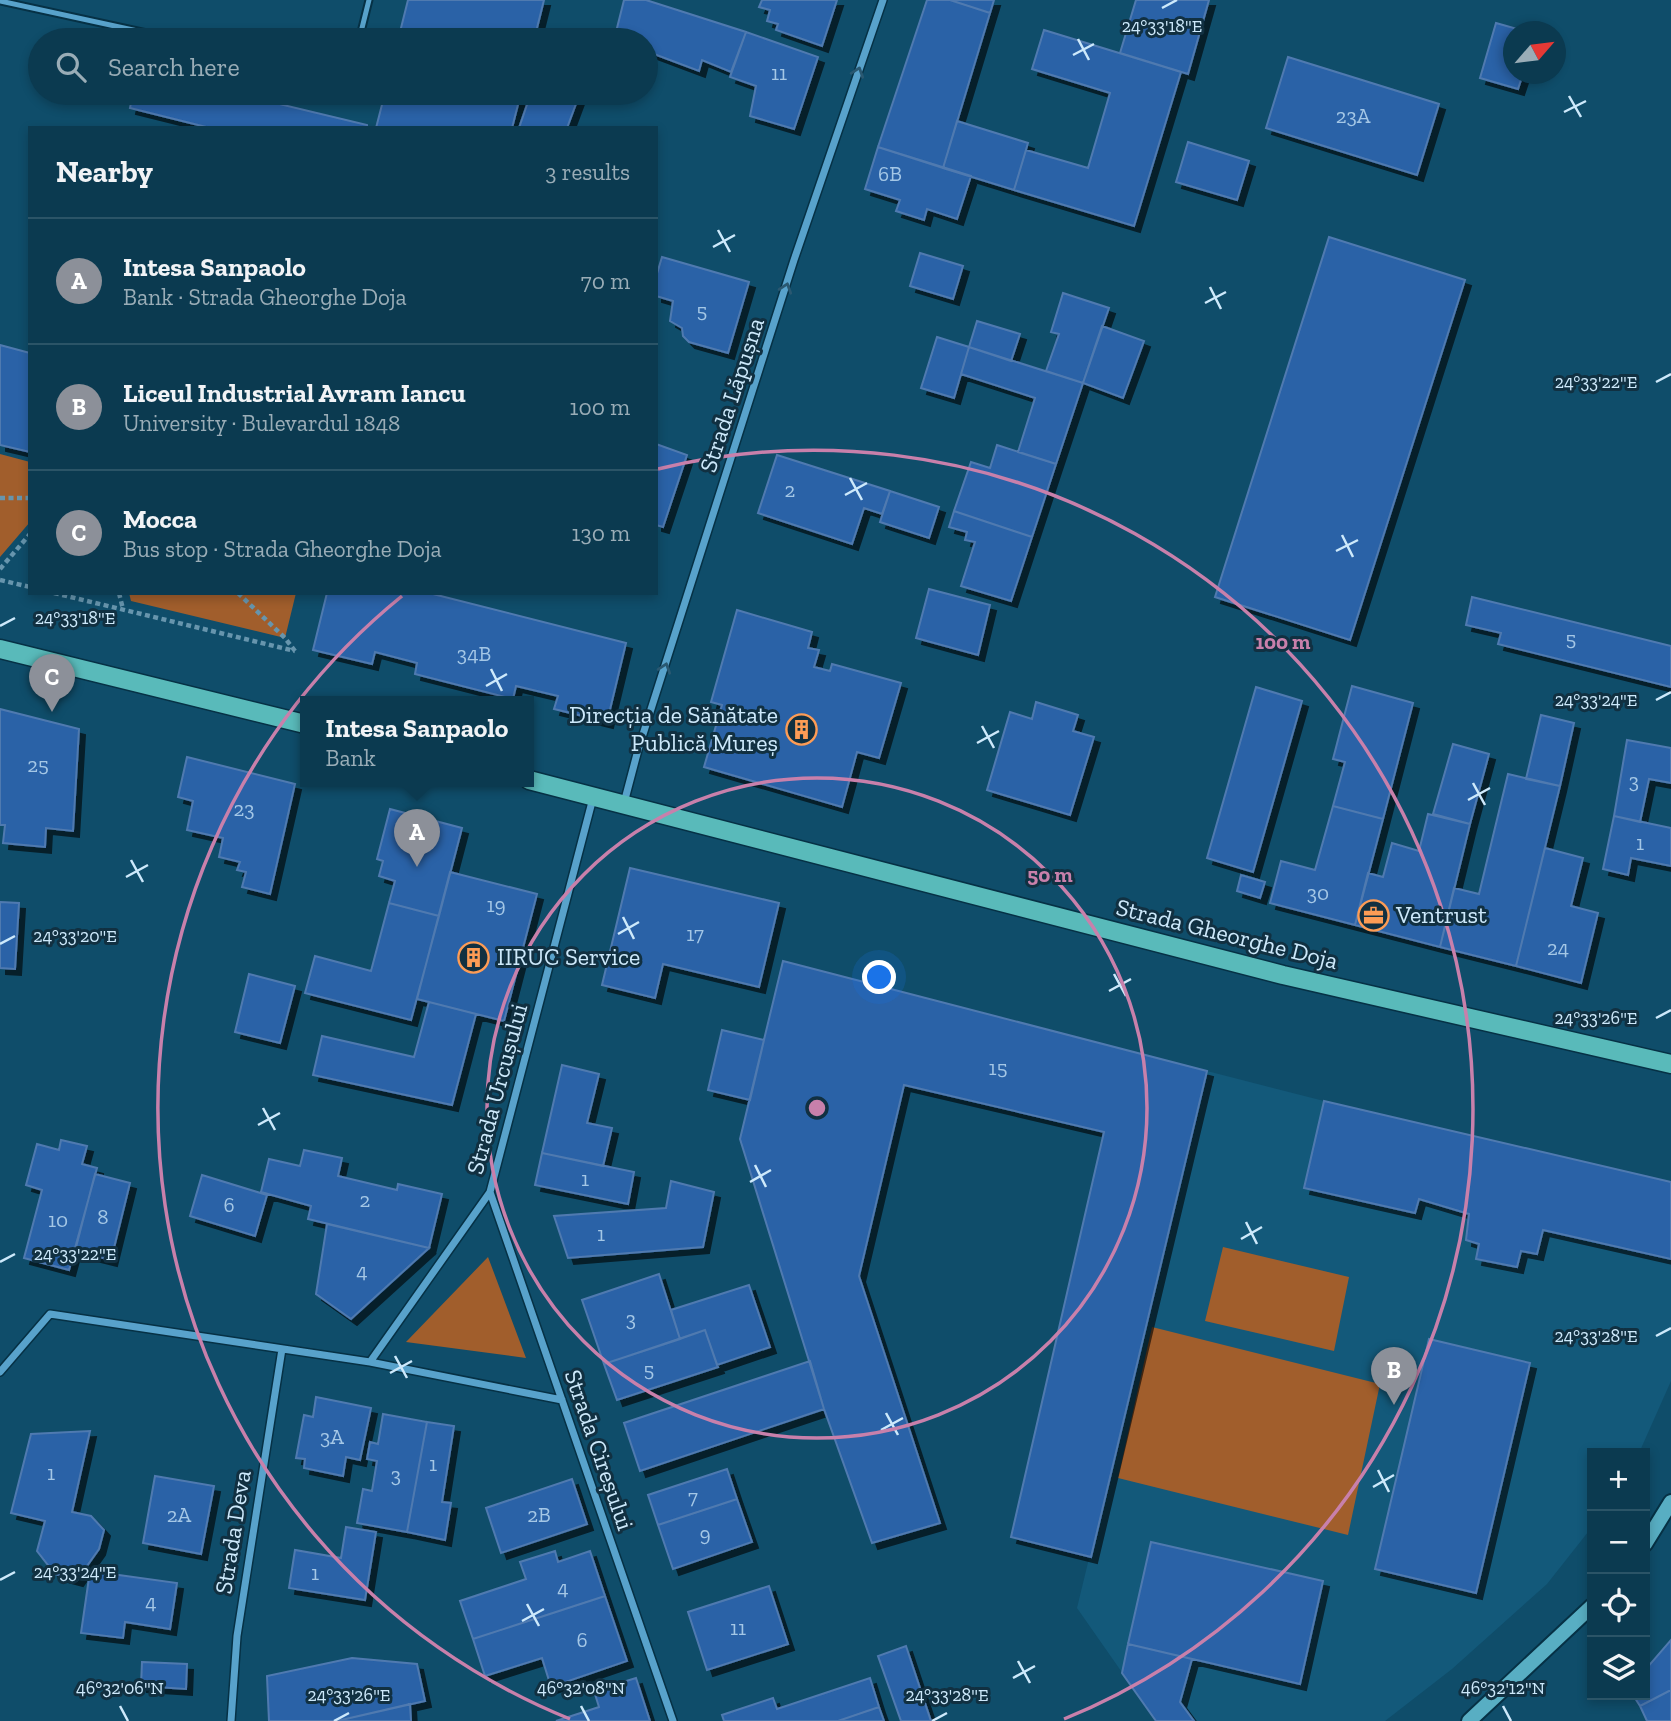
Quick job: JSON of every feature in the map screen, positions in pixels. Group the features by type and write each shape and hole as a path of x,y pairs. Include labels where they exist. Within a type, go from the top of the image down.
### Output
{"main road":[{"path":"0,649 300,723"},
{"name":"Strada Gheorghe Doja","path":"534,780 1283,975 1671,1064"}],"street":[{"name":"Strada Lăpușna","path":"624,803 638,750 794,260 883,0"},
{"name":"Strada Urcușului","path":"370,1362 490,1192 594,796"},
{"name":"Strada Cireșului","path":"490,1192 673,1721"},
{"path":"0,1373 50,1314 370,1362 562,1400"},
{"name":"Strada Deva","path":"231,1721 237,1636 282,1349"},
{"path":"1650,1536 1671,1502"},
{"path":"1469,1721 1587,1611"}],"lane":[{"path":"362,28 369,0"},
{"path":"0,1 124,28"}],"path":[{"path":"0,498 28,498"},
{"path":"0,569 28,536"},
{"path":"0,580 28,587"},
{"path":"62,595 295,651 240,595"},
{"path":"119,595 123,610"}],"shaded area":[{"path":"0,454 28,461 28,524 0,557"},
{"path":"130,595 296,595 285,638 131,601"},
{"path":"1207,1071 1671,1182 1671,1381 1641,1448 1587,1448 1587,1533 1547,1584 1452,1669 1385,1721 1156,1721 1077,1608"},
{"path":"1223,1247 1349,1277 1334,1351 1205,1321"},
{"path":"488,1257 526,1358 406,1342"},
{"path":"1152,1327 1380,1384 1348,1535 1118,1478"}],"building":[{"path":"408,0 544,0 537,28 401,28"},
{"path":"624,0 646,0 746,32 731,72 702,60 699,71 658,56 658,28 617,28"},
{"path":"762,0 837,0 822,46 776,30 778,24 767,21 770,10 759,7"},
{"path":"927,0 950,0 990,13 943,168 878,147"},
{"path":"950,0 994,0 990,13"},
{"path":"1136,0 1209,0 1188,74 1120,53"},
{"path":"1496,23 1503,25 1503,84 1520,84 1518,89 1480,78"},
{"path":"1044,30 1181,72 1134,226 1014,190 1026,150 1088,168 1110,93 1032,69"},
{"path":"746,32 818,57 794,129 750,116 756,86 730,77"},
{"path":"1288,57 1439,104 1417,175 1266,128"},
{"path":"131,105 283,105 367,126 202,126 130,108"},
{"path":"382,105 518,105 513,126 377,126"},
{"path":"527,105 576,105 568,126 520,126"},
{"path":"957,121 1028,143 1014,190 943,168"},
{"path":"1188,142 1249,161 1237,200 1176,182"},
{"path":"878,147 971,176 957,219 927,209 924,220 896,211 900,200 865,189"},
{"path":"1329,237 1465,280 1350,640 1215,597"},
{"path":"920,253 963,266 953,299 910,286"},
{"path":"662,257 749,282 728,353 689,342 683,336 682,328 670,321 673,301 658,297 658,270"},
{"path":"1063,293 1109,308 1083,383 1046,371 1059,334 1051,332"},
{"path":"977,321 1020,334 1011,361 969,347"},
{"path":"1102,326 1144,341 1123,398 1083,383"},
{"path":"937,337 969,347 954,398 921,388"},
{"path":"0,345 28,352 28,452 0,445"},
{"path":"969,347 1083,383 1056,464 1018,452 1035,398 961,374"},
{"path":"658,445 687,455 663,527 658,526"},
{"path":"997,445 1056,464 1032,537 954,511 971,462 990,468"},
{"path":"777,455 890,491 882,514 864,508 852,544 758,513"},
{"path":"890,491 939,507 929,538 880,522"},
{"path":"954,511 1032,537 1011,601 961,586 975,542 965,540 967,532 949,527"},
{"path":"929,589 990,605 978,655 916,638"},
{"path":"327,595 437,595 626,643 607,722 554,709 558,696 516,686 514,696 501,696 415,674 417,663 375,652 372,664 313,650"},
{"path":"1472,597 1671,646 1671,687 1498,644 1501,633 1466,625"},
{"name":"Direcția de Sănătate Publică Mureș","path":"737,610 812,632 808,648 819,650 814,667 830,671 832,664 901,683 879,758 857,752 842,807 704,767 722,705 711,702"},
{"path":"1352,686 1413,703 1383,819 1333,806 1345,762 1333,759"},
{"path":"1256,687 1302,701 1253,872 1207,858"},
{"path":"1036,702 1078,715 1073,731 1094,737 1070,815 987,790 1010,712 1032,719"},
{"path":"0,709 79,729 73,831 46,828 45,847 3,843 5,825 0,825"},
{"path":"1541,715 1574,723 1560,786 1526,779"},
{"path":"1627,740 1671,748 1671,783 1649,779 1640,822 1614,816"},
{"path":"1453,744 1489,754 1470,824 1433,814"},
{"path":"187,757 295,784 270,894 242,887 246,872 237,870 240,862 219,857 223,838 187,830 193,801 178,797"},
{"path":"1508,774 1560,786 1516,966 1440,947 1454,888 1479,894"},
{"path":"1333,806 1383,819 1355,925 1270,903 1281,861 1315,870"},
{"path":"390,809 462,828 439,916 389,903 395,881 379,876 383,861 377,859"},
{"path":"1428,814 1470,824 1440,947 1355,925 1368,873 1383,877 1392,843 1419,851"},
{"path":"1614,816 1671,828 1671,866 1631,858 1628,875 1603,869"},
{"path":"1545,848 1583,858 1571,906 1598,913 1581,983 1516,966"},
{"path":"630,868 779,903 759,987 663,964 655,998 602,985"},
{"name":"IIRUC Service","path":"450,872 537,894 504,1021 417,999"},
{"path":"1241,875 1265,882 1260,898 1237,891"},
{"path":"0,902 19,903 15,969 0,968"},
{"path":"389,903 439,916 411,1020 305,993 315,956 371,971"},
{"path":"783,961 1207,1071 1091,1557 1011,1537 1104,1132 904,1085 859,1276 940,1523 872,1543 824,1409 740,1139"},
{"path":"249,974 295,986 280,1043 235,1032"},
{"path":"429,1002 476,1014 452,1105 313,1075 322,1036 414,1057"},
{"path":"722,1030 764,1040 750,1100 708,1090"},
{"path":"562,1065 599,1074 587,1123 612,1128 603,1166 542,1153"},
{"path":"1324,1101 1671,1182 1671,1259 1543,1230 1537,1254 1521,1251 1517,1267 1476,1259 1479,1244 1466,1240 1469,1214 1419,1199 1415,1213 1304,1188"},
{"path":"61,1140 87,1146 82,1164 97,1168 69,1270 24,1258 42,1190 26,1185 37,1144 59,1150"},
{"path":"304,1150 342,1158 338,1176 397,1190 398,1184 442,1194 429,1248 308,1219 311,1206 261,1192 269,1159 300,1166"},
{"path":"542,1153 634,1172 628,1204 535,1185"},
{"path":"95,1174 130,1183 111,1260 75,1251"},
{"path":"202,1175 267,1195 255,1236 190,1216"},
{"path":"671,1181 714,1192 703,1247 568,1258 554,1216 666,1208"},
{"path":"327,1224 429,1248 351,1319 316,1294"},
{"path":"659,1274 680,1339 604,1364 582,1300"},
{"path":"749,1285 770,1347 717,1365 705,1330 680,1339 671,1310"},
{"path":"705,1330 718,1367 617,1400 604,1364"},
{"path":"1429,1339 1530,1363 1476,1593 1375,1569"},
{"path":"810,1361 824,1409 640,1471 624,1423"},
{"path":"316,1397 371,1408 360,1460 346,1457 343,1476 304,1468 305,1459 296,1458 304,1415 313,1417"},
{"path":"383,1414 427,1422 407,1532 357,1523 363,1489 372,1491 377,1461 367,1459 370,1442 378,1444"},
{"path":"427,1422 454,1426 442,1502 451,1503 445,1540 407,1532"},
{"path":"90,1431 72,1512 91,1516 104,1530 99,1549 77,1580 55,1574 37,1551 45,1521 11,1513 31,1434"},
{"path":"727,1469 737,1499 658,1525 648,1495"},
{"path":"155,1476 214,1486 201,1554 143,1543"},
{"path":"572,1479 587,1524 501,1553 486,1508"},
{"path":"737,1499 752,1542 673,1569 658,1525"},
{"path":"346,1527 376,1532 365,1600 289,1588 295,1550 341,1558"},
{"path":"1151,1542 1323,1581 1300,1684 1128,1644"},
{"path":"555,1551 558,1562 590,1551 605,1596 473,1639 460,1601 526,1579 520,1562"},
{"path":"90,1571 177,1583 170,1629 125,1622 123,1638 81,1633"},
{"path":"769,1586 788,1644 707,1670 688,1612"},
{"path":"605,1596 627,1661 551,1687 542,1658 485,1676 473,1639"},
{"path":"1671,1640 1671,1690 1640,1706 1636,1700 1650,1700 1650,1664"},
{"path":"1128,1644 1192,1659 1180,1702 1194,1721 1156,1721 1122,1673"},
{"path":"906,1646 931,1721 901,1721 878,1656"},
{"path":"352,1658 417,1664 425,1701 337,1721 269,1721 267,1676"},
{"path":"142,1662 187,1664 186,1689 141,1686"},
{"path":"636,1678 650,1721 556,1721 599,1707 594,1691"},
{"path":"870,1678 879,1707 838,1721 724,1721 722,1715 773,1698 777,1709"},
{"path":"1671,1690 1671,1721 1647,1721 1640,1706"},
{"path":"410,1704 411,1721 337,1721"},
{"path":"879,1707 884,1721 838,1721"}],"place":[{"name":"Mocca","path":"52,712"},
{"name":"Direcția de Sănătate Publică Mureș","path":"801,729"},
{"name":"Intesa Sanpaolo","path":"417,867"},
{"name":"Ventrust","path":"1373,915"},
{"name":"IIRUC Service","path":"474,957"},
{"name":"Liceul Industrial Avram Iancu","path":"1394,1405"}]}
